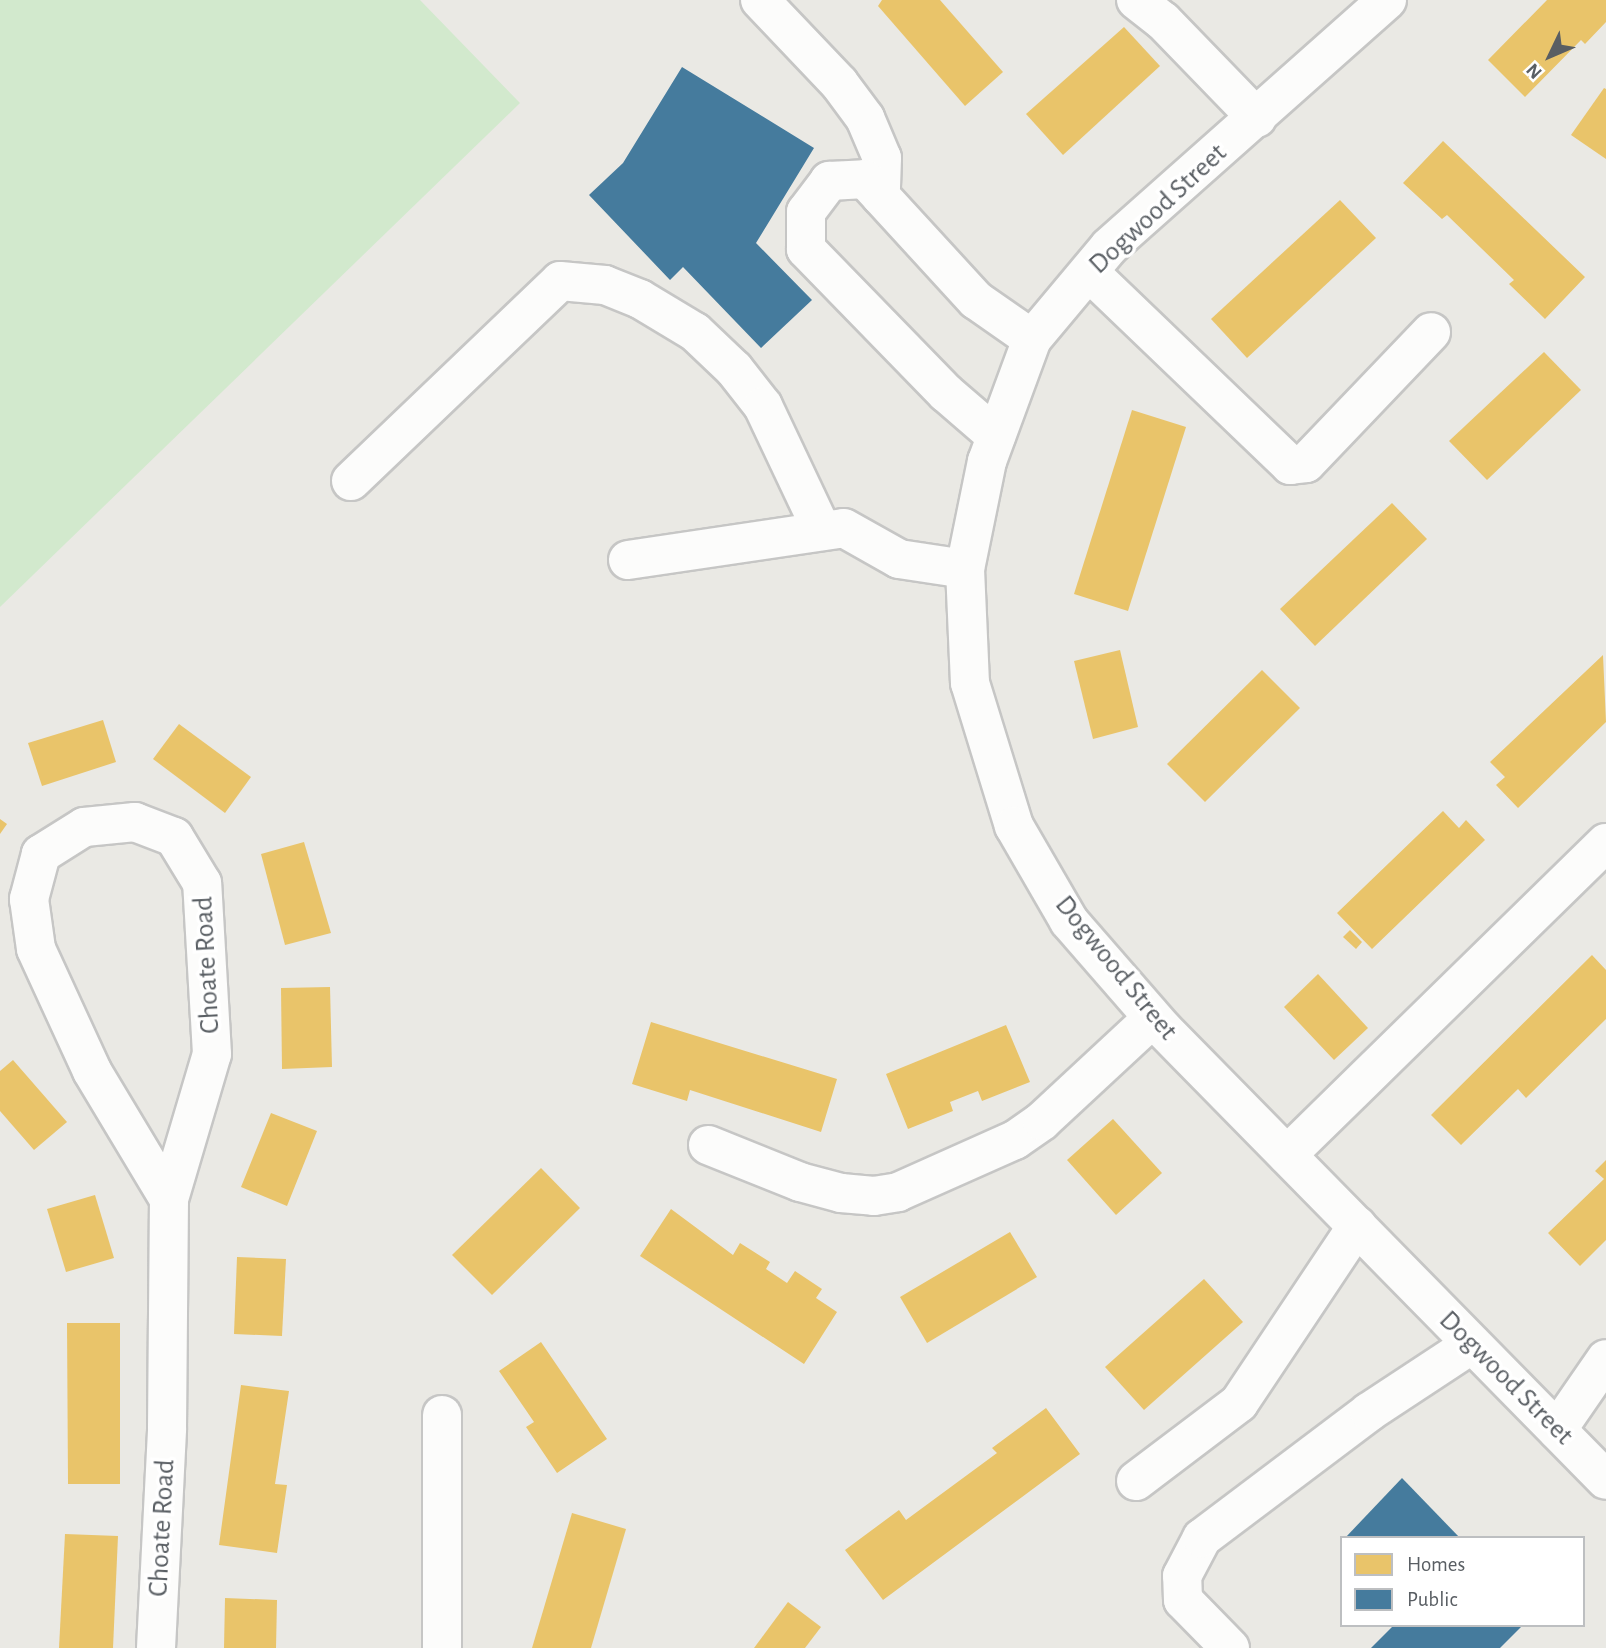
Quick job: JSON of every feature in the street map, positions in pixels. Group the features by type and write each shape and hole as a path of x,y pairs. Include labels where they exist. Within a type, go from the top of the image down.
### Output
{"street":[{"path":"760,0 839,83 864,118 882,158 881,197"},
{"path":"1136,0 1163,20 1257,118"},
{"name":"Dogwood Street","path":"1387,0 1109,247 1032,340 996,436 965,569 970,683 1014,826 1069,921 1153,1018 1606,1480"},
{"path":"996,436 946,393 806,249 806,212 830,181 865,179 976,300 1032,340"},
{"path":"1089,272 1290,466 1306,463 1431,332"},
{"path":"351,481 560,281 605,285 640,299 695,332 734,369 763,405 822,531"},
{"path":"628,560 844,527 899,559 965,569"},
{"name":"Choate Road","path":"156,1648 167,1428 169,1199 212,1054 202,883 174,837 135,822 84,827 41,854 29,899 36,949 92,1071 169,1199"},
{"path":"1287,1155 1606,844"},
{"path":"708,1145 800,1182 841,1193 874,1196 898,1192 1015,1140 1042,1121 1153,1018"},
{"path":"1136,1481 1239,1403 1357,1226"},
{"path":"1230,1648 1183,1600 1182,1576 1202,1538 1369,1412 1472,1344"},
{"path":"1557,1430 1606,1359"},
{"path":"442,1415 442,1648"}],"green space":[{"path":"0,0 420,0 520,103 0,607"}],"building: Homes":[{"path":"882,0 940,0 1003,72 965,106 878,6"},
{"path":"1547,0 1606,0 1606,22 1585,44 1581,40 1525,97 1488,60"},
{"path":"1124,27 1160,66 1063,155 1026,114"},
{"path":"1604,88 1606,89 1606,159 1571,135"},
{"path":"1443,141 1585,277 1545,319 1509,284 1514,280 1447,215 1442,219 1403,183"},
{"path":"1340,200 1376,238 1247,358 1211,319"},
{"path":"1544,352 1581,390 1487,480 1449,441"},
{"path":"1132,410 1186,427 1128,611 1074,594"},
{"path":"1392,503 1427,539 1315,646 1280,609"},
{"path":"1120,650 1138,727 1093,739 1074,661"},
{"path":"1603,655 1606,722 1518,808 1496,785 1505,777 1490,762"},
{"path":"1262,670 1300,708 1205,802 1167,764"},
{"path":"103,720 116,762 42,786 28,743"},
{"path":"179,724 251,777 225,813 153,759"},
{"path":"1443,811 1459,828 1466,820 1485,840 1372,949 1337,913"},
{"path":"0,819 7,824 0,834"},
{"path":"304,842 331,933 285,945 261,854"},
{"path":"1350,930 1362,942 1356,949 1343,937"},
{"path":"1592,955 1606,970 1606,1019 1526,1098 1518,1089 1461,1145 1431,1115"},
{"path":"1318,974 1368,1028 1334,1060 1284,1007"},
{"path":"330,987 332,1067 282,1069 281,988"},
{"path":"651,1022 837,1079 821,1132 690,1090 687,1101 632,1084"},
{"path":"1006,1025 1030,1082 982,1101 978,1091 950,1102 953,1111 908,1129 886,1074"},
{"path":"13,1060 67,1122 34,1150 0,1111 0,1071"},
{"path":"271,1113 317,1131 287,1206 241,1187"},
{"path":"1113,1119 1162,1173 1116,1215 1067,1160"},
{"path":"1606,1160 1606,1240 1580,1266 1548,1233 1604,1179 1595,1171"},
{"path":"541,1168 580,1208 492,1295 452,1255"},
{"path":"95,1195 114,1258 66,1272 47,1209"},
{"path":"671,1209 733,1255 740,1243 770,1262 766,1269 787,1283 795,1271 822,1289 816,1298 837,1312 804,1364 640,1256"},
{"path":"1010,1232 1037,1277 927,1343 900,1297"},
{"path":"237,1257 286,1259 282,1336 234,1334"},
{"path":"1204,1279 1243,1322 1144,1410 1105,1367"},
{"path":"67,1323 120,1323 120,1484 68,1484"},
{"path":"541,1342 607,1439 557,1473 526,1427 534,1422 499,1371"},
{"path":"241,1385 289,1391 275,1484 287,1485 277,1553 219,1545"},
{"path":"1046,1408 1080,1454 883,1600 845,1550 899,1510 906,1520 997,1453 992,1448"},
{"path":"572,1513 626,1529 591,1648 532,1648"},
{"path":"65,1534 118,1536 113,1648 59,1648"},
{"path":"225,1598 277,1600 276,1648 224,1648"},
{"path":"788,1602 821,1627 805,1648 754,1648"}],"building: Public":[{"path":"682,67 814,148 756,243 812,300 761,348 683,267 670,280 589,195 623,163"},
{"path":"1402,1478 1458,1536 1347,1536"},
{"path":"1392,1627 1521,1627 1500,1648 1371,1648"}]}
